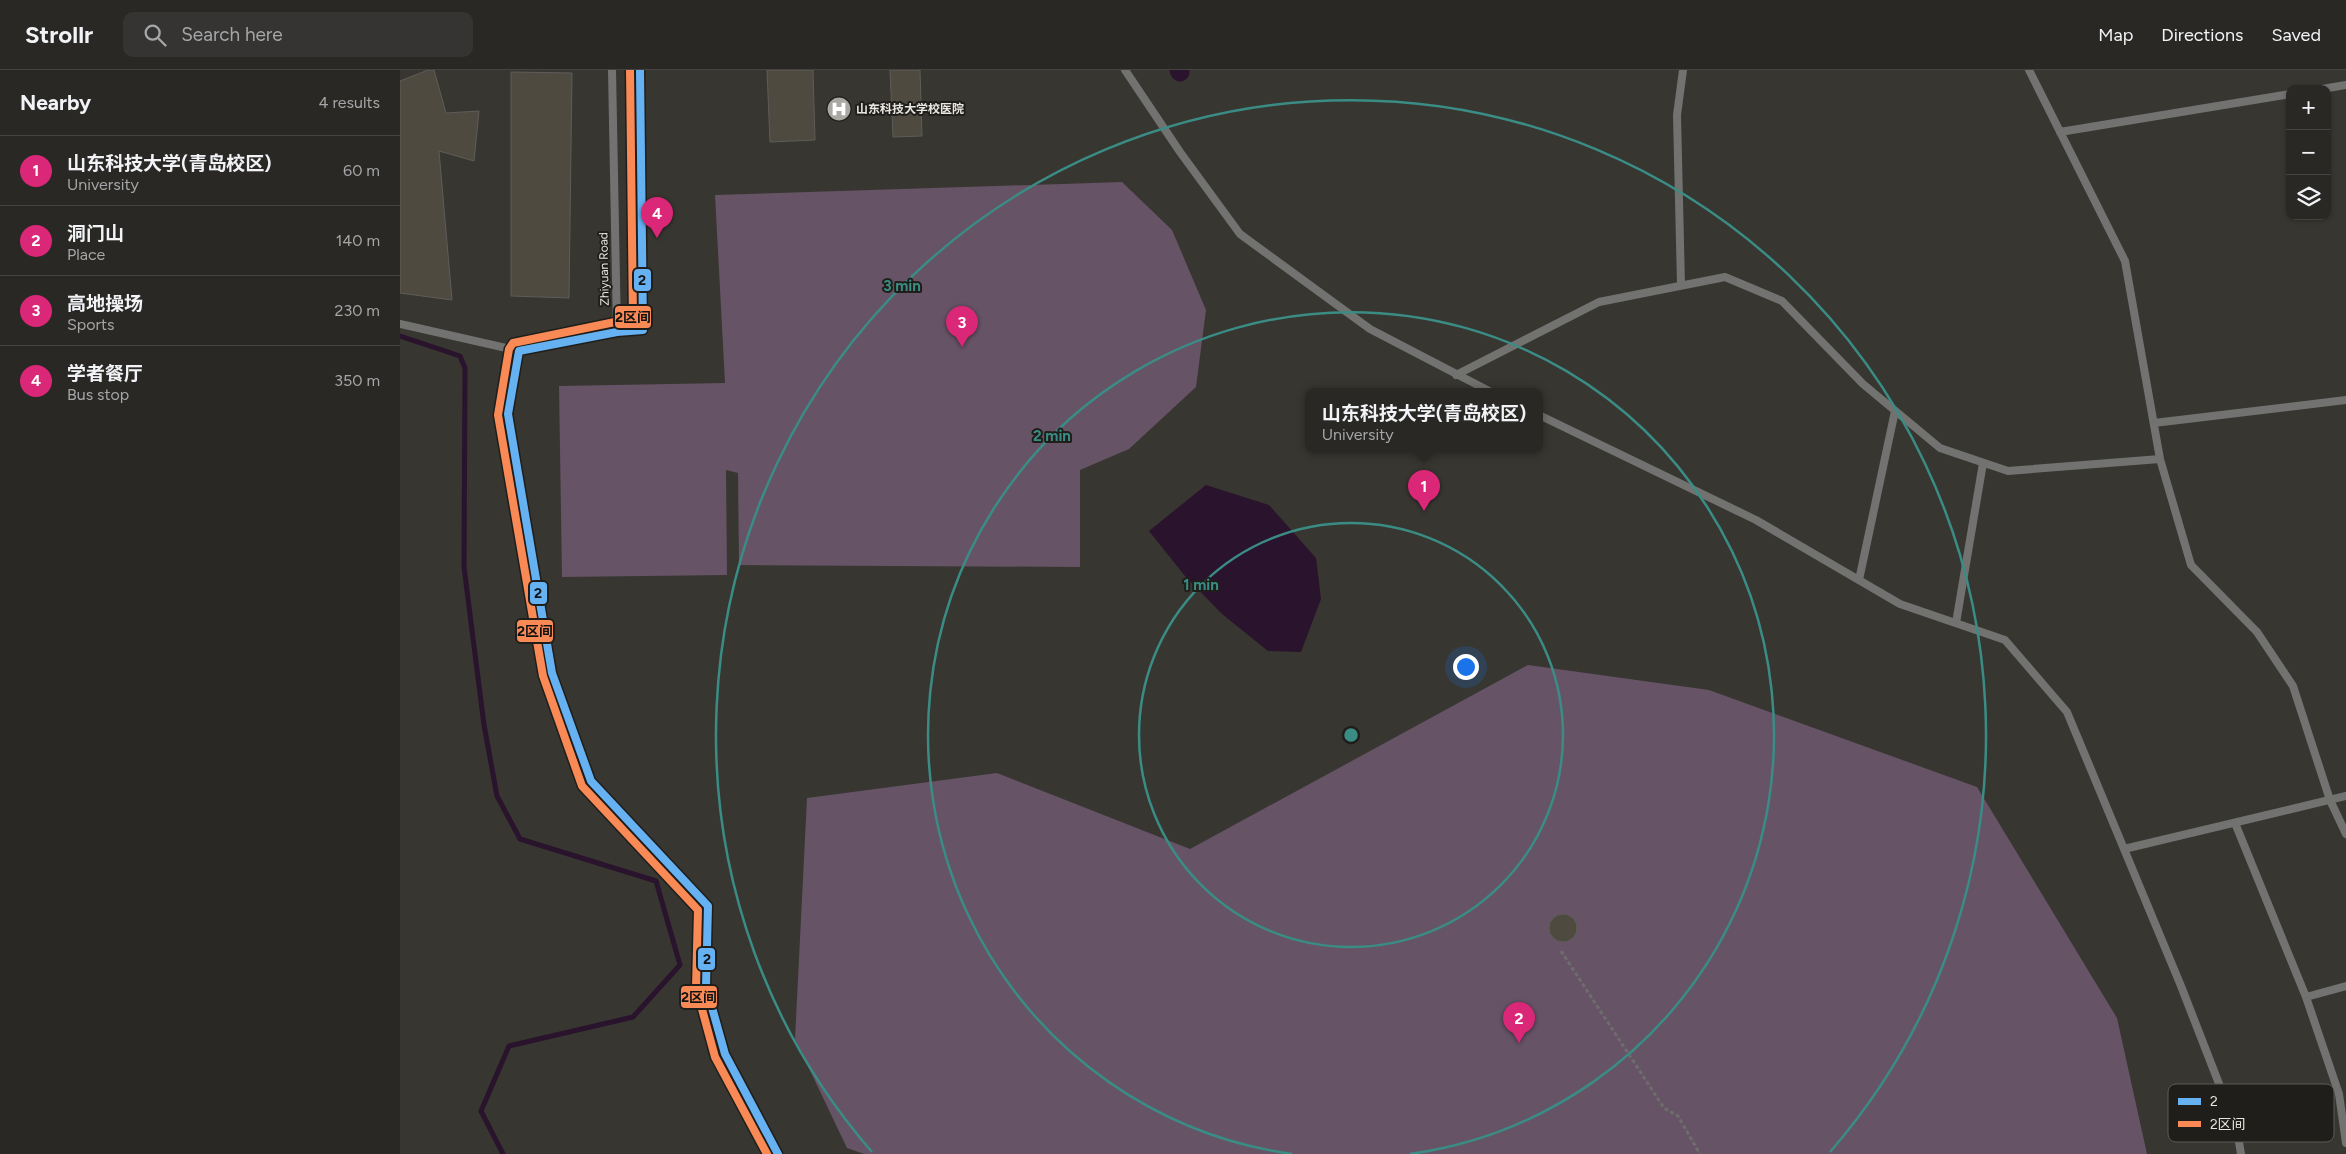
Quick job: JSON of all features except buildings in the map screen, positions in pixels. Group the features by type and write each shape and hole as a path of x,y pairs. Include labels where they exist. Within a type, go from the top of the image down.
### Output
{"lane":[{"name":"Zhiyuan Road","path":"612,70 617,332"},
{"path":"400,324 519,351 617,332 643,330 640,70"},
{"path":"1125,70 1180,152 1240,234 1370,329 1483,388"},
{"path":"1682,285 1677,115 1683,70"},
{"path":"2029,70 2126,261 2160,459 2191,565 2257,632 2293,686 2330,800 2346,834"},
{"path":"2331,88 2346,85"},
{"path":"2060,132 2286,95"},
{"path":"1456,375 1599,302 1725,276 1782,301 1863,384 1940,448 2008,471 2160,459"},
{"path":"519,351 508,414 552,673 591,782 708,906 706,986 725,1054 778,1154"},
{"path":"2154,423 2346,400"},
{"path":"1859,580 1895,411"},
{"path":"1543,417 1756,520 1900,604 2005,640 2067,712 2219,1084"},
{"path":"1956,623 1983,463"},
{"path":"2124,849 2346,796"},
{"path":"2235,823 2306,997 2339,1094 2346,1143"},
{"path":"2306,997 2346,986"}],"path":[{"path":"1561,951 1664,1108 1678,1116 1700,1154"}],"shaded area":[{"path":"1122,182 1172,230 1206,310 1196,387 1129,449 1080,470 1080,567 739,565 738,473 726,470 727,575 562,577 559,386 725,383 715,195"},
{"path":"1206,485 1269,505 1316,558 1321,599 1301,652 1268,651 1222,614 1185,576 1149,531"},
{"path":"1528,665 1709,690 1977,787 2117,1018 2147,1154 864,1154 847,1148 795,1039 807,798 997,773 1190,849"}],"waterway":[{"path":"400,336 460,356 465,368 464,567 484,725 497,796 520,839 656,881 680,965 633,1017 509,1046 481,1111 503,1154"}],"transit line":[{"name":"2区间","path":"630,70 633,321 615,322 513,343 509,349 498,415 543,676 582,786 698,910 696,987 715,1057 767,1154"},
{"name":"2","path":"640,70 643,330 617,332 519,351 508,414 552,673 591,781 708,906 706,986 725,1054 778,1154"}],"place":[{"name":"山东科技大学校医院","path":"839,109"},
{"name":"学者餐厅","path":"657,238"},
{"name":"高地操场","path":"962,347"},
{"name":"山东科技大学(青岛校区)","path":"1424,511"},
{"name":"洞门山","path":"1519,1043"}]}
